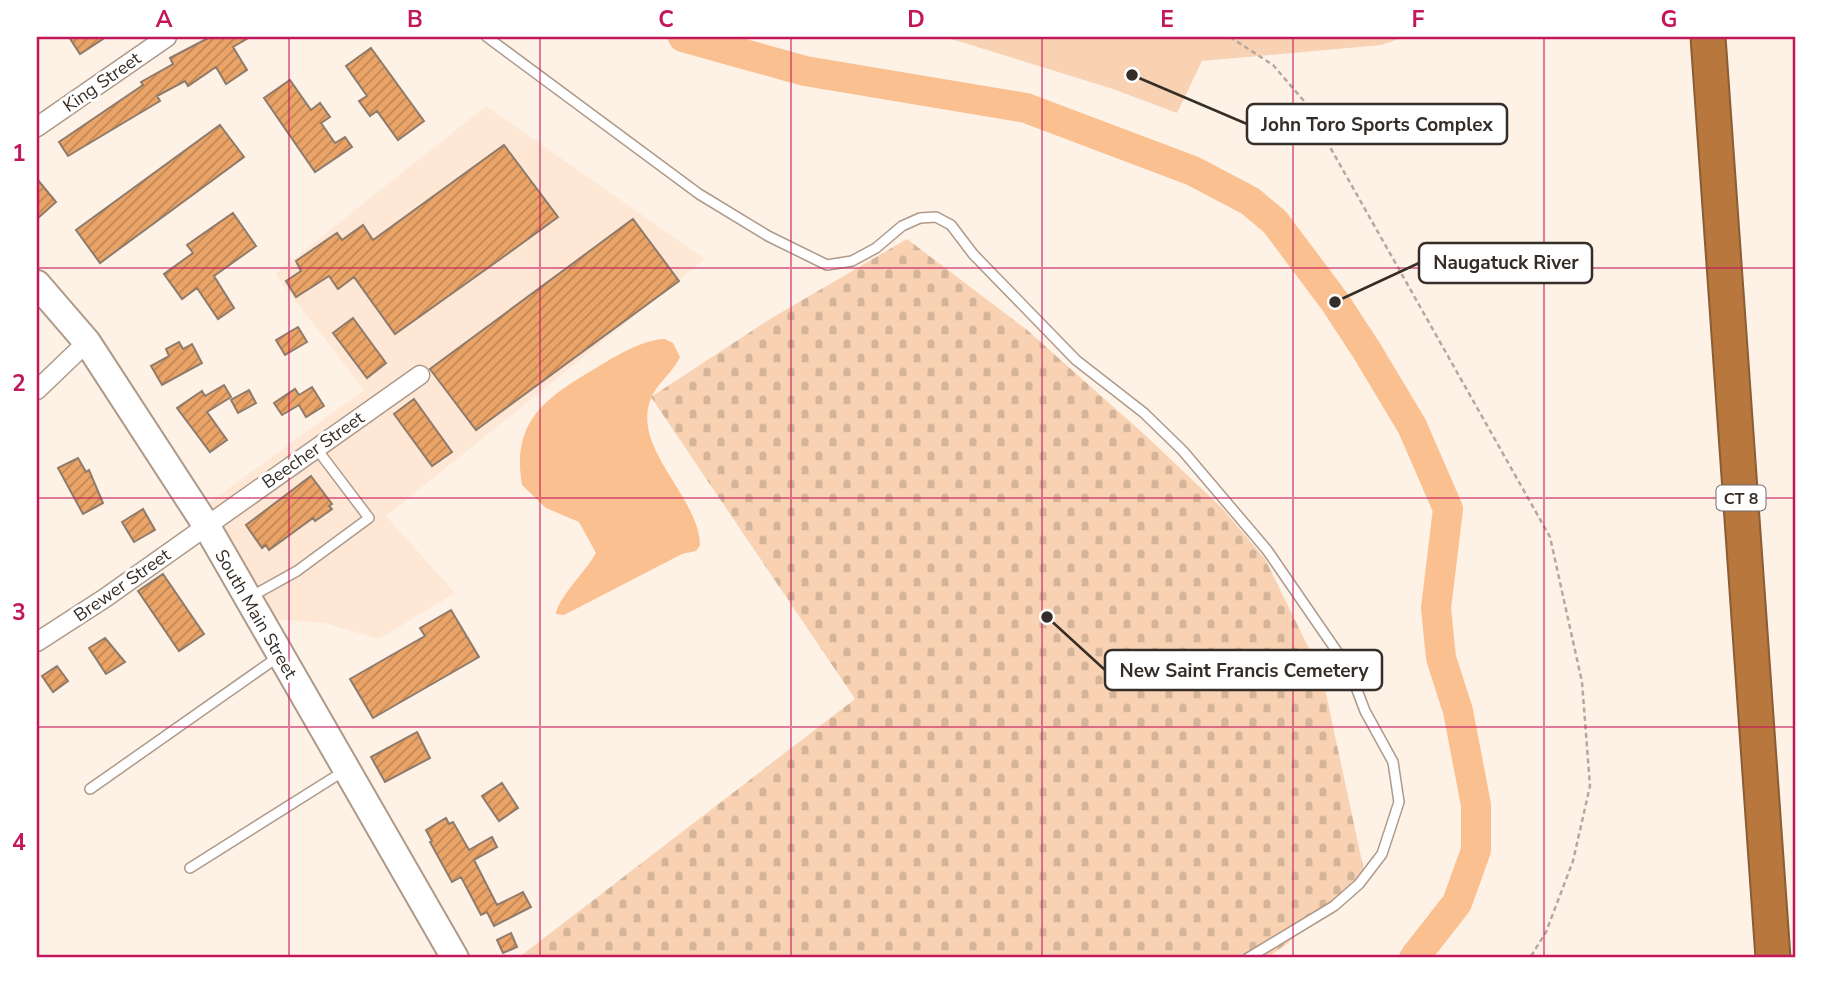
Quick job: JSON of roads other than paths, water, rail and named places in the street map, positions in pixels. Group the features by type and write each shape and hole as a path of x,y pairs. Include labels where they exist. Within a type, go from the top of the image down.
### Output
{"highway":[{"name":"CT 8","path":"1709,37 1773,958"}],"main road":[{"name":"South Main Street","path":"37,284 87,342 206,526 455,958"}],"street":[{"name":"King Street","path":"37,127 167,37"},
{"path":"37,390 87,342"},
{"name":"Beecher Street","path":"206,526 420,375"},
{"name":"Brewer Street","path":"37,642 105,598 206,526"}],"lane":[{"path":"488,37 699,194 768,236 827,265 852,261 877,247 902,226 920,218 936,217 951,225 983,264 1076,360 1144,413 1183,452 1268,550 1349,669 1365,711 1393,762 1399,802 1382,854 1359,884 1335,906 1248,958"},
{"path":"247,599 296,571 369,518 316,448"},
{"path":"90,789 279,656"},
{"path":"190,868 345,770"}],"waterway":[{"path":"683,37 805,71 1026,108 1193,171 1250,201 1275,222 1335,302 1367,351 1412,426 1448,509 1436,608 1441,658 1458,711 1476,805 1476,850 1457,903 1414,958"}],"place":[{"name":"John Toro Sports Complex","path":"1132,75"},
{"name":"Naugatuck River","path":"1335,302"},
{"name":"New Saint Francis Cemetery","path":"1047,617"}]}
